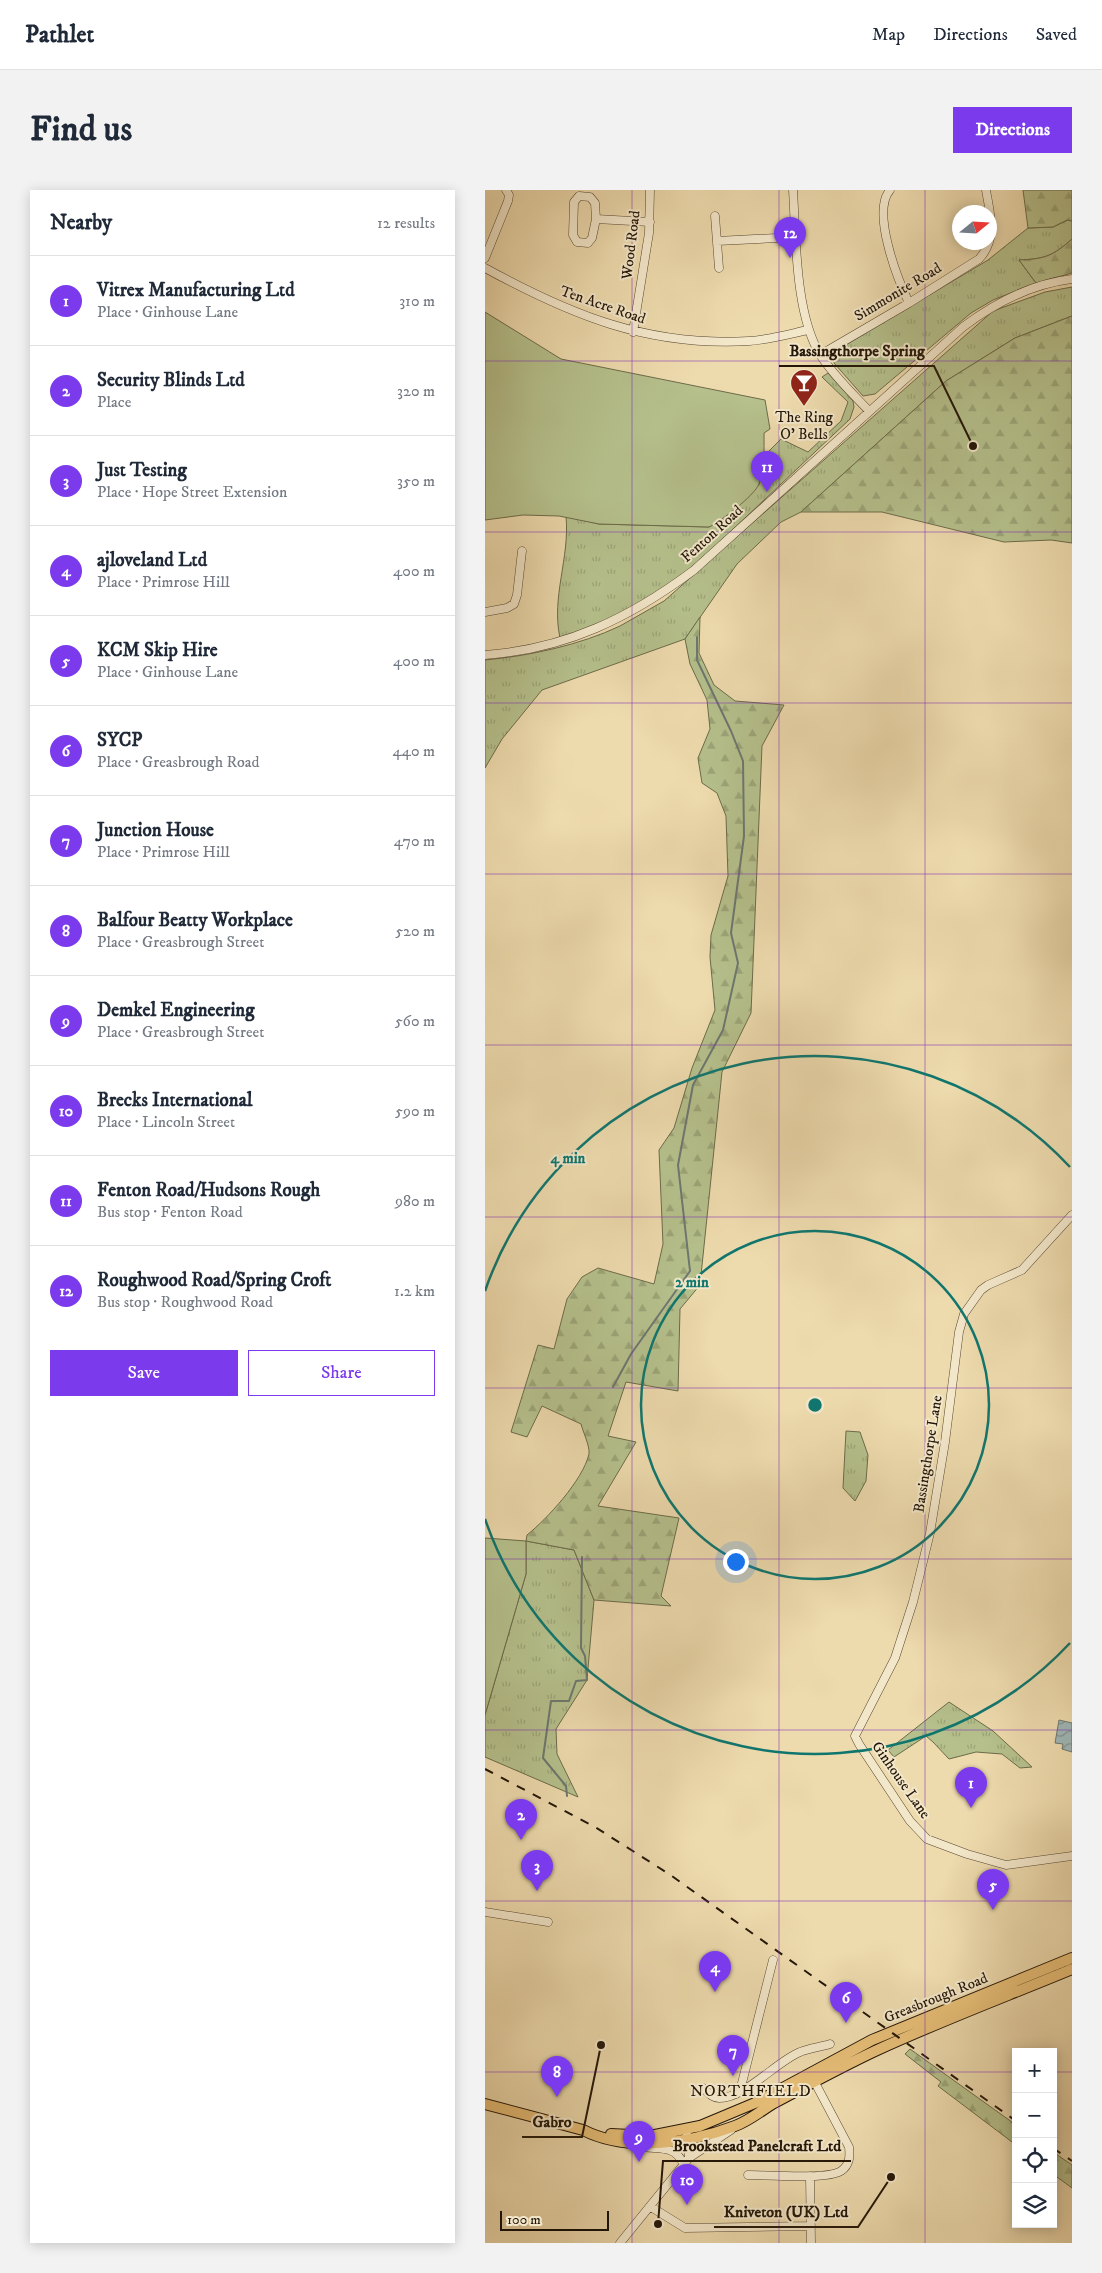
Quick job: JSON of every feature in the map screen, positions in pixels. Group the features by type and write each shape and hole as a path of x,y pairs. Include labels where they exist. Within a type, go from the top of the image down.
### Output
{"main road":[{"name":"Greasbrough Road","path":"687,2134 737,2126 769,2101 872,2040 1072,1958"},
{"name":"Greasbrough Road","path":"812,2077 1072,1969"},
{"path":"583,2130 592,2135 627,2142 666,2142 731,2114 735,2118 769,2101"},
{"path":"485,2104 583,2130 616,2134 656,2135 665,2138 687,2134"}],"street":[{"path":"485,258 508,201 509,195 506,190"},
{"name":"Wood Road","path":"633,332 649,222 650,190"},
{"path":"793,190 800,283 808,330 820,355 837,378 869,411"},
{"path":"890,190 885,203 884,226 894,270 909,303"},
{"name":"Simmonite Road","path":"820,355 979,259 986,252 991,239 992,227 987,190"},
{"path":"579,196 590,197 595,203 596,219 592,238 588,243 577,242 573,235 574,202 579,196"},
{"path":"715,216 719,268"},
{"path":"596,219 649,222"},
{"path":"717,241 796,237"},
{"name":"Ten Acre Road","path":"485,268 531,294 633,332 676,340 750,341 808,330"},
{"name":"Fenton Road","path":"485,655 540,647 576,637 614,622 664,592 694,570 963,327 983,312 1020,293 1072,279"},
{"path":"485,612 517,607 522,551"},
{"name":"Bassingthorpe Lane","path":"855,1736 895,1658 913,1602 930,1533 945,1442 959,1332 964,1314 981,1290 1022,1270 1072,1215"},
{"name":"Ginhouse Lane","path":"855,1736 910,1821 927,1839 967,1854 1006,1865 1072,1856"},
{"path":"485,1912 548,1922"},
{"path":"740,2091 773,1960"},
{"path":"703,2088 712,2096 726,2097 751,2086 772,2069 800,2052 830,2044"},
{"path":"748,2175 810,2176 841,2172 846,2167 851,2156 845,2138 812,2077"},
{"path":"751,2086 769,2101"},
{"path":"726,2097 731,2114"},
{"name":"Greasbrough Road","path":"620,2243 689,2158 737,2126"},
{"path":"687,2134 689,2158"},
{"path":"627,2142 642,2148 675,2151 680,2156 684,2165"},
{"path":"810,2176 811,2243"},
{"path":"651,2207 685,2228 811,2226"}],"green space":[{"path":"1023,190 1072,190 1072,221 1067,220 1053,227 1028,228"},
{"path":"1068,220 1072,221 1072,239 1065,245 1048,256 1019,260 1036,283 993,300 971,313 875,394 863,396 834,363 834,352 988,260 1028,228 1053,227"},
{"path":"1072,239 1072,273 1036,283 1019,260 1048,256"},
{"path":"1072,287 1072,316 1015,338 946,381 801,512 781,522 737,564 685,639 542,690 502,739 485,768 485,660 519,656 588,639 620,626 664,601 993,311 1045,292"},
{"path":"485,312 561,359 765,400 770,429 764,433 764,459 759,484 756,489 737,508 709,527 599,524 559,516 523,515 485,520"},
{"path":"1072,316 1072,543 1051,540 1004,542 882,512 801,512 946,381 1015,338"},
{"path":"828,373 853,401 854,407 850,419 681,576 640,604 605,622 560,638 558,608 567,532 566,516 599,524 709,527 724,519 759,485 764,456 781,439 808,452 841,421 848,402 822,377"},
{"path":"700,617 699,653 714,685 735,701 784,705 762,746 751,1013 722,1072 700,1285 680,1309 678,1391 626,1382 608,1436 636,1442 598,1506 679,1518 661,1596 671,1606 594,1600 574,1550 526,1541 527,1535 554,1509 572,1487 580,1475 589,1451 581,1424 542,1406 527,1437 511,1432 538,1345 554,1349 567,1299 582,1277 598,1268 654,1284 663,1244 659,1150 674,1128 692,1068 715,1010 710,957 711,935 728,876 726,816 717,793 702,783 698,758 710,729 707,700 690,664 685,639"},
{"path":"846,1431 860,1432 868,1455 866,1481 855,1501 843,1488"},
{"path":"485,1538 526,1541 526,1574 485,1715"},
{"path":"526,1541 574,1550 594,1600 587,1680 556,1729 557,1754 578,1797 485,1757 485,1715 526,1574"},
{"path":"949,1702 993,1731 1032,1767 1020,1768 1002,1754 976,1752 949,1759 926,1736 894,1757 888,1750"},
{"path":"910,2049 1012,2122 1012,2142 938,2086 941,2082 905,2054"},
{"path":"1057,2155 1072,2165 1072,2188 1057,2177"}],"water":[{"path":"1059,1720 1072,1723 1072,1752 1062,1749 1063,1744 1055,1743"}],"waterway":[{"path":"613,1387 631,1354 690,1271 678,1165 693,1085 723,1030 738,963 731,933 744,836 743,761 731,731 697,660 697,637"},
{"path":"567,1796 566,1786 543,1758 551,1701 569,1701 576,1681 587,1680 585,1656 581,1648 582,1557"}],"railway":[{"path":"485,1769 595,1827 669,1874 1012,2118"},
{"path":"1057,2151 1072,2161"}],"place":[{"name":"Roughwood Road/Spring Croft","path":"790,258"},
{"name":"The Ring O' Bells","path":"804,407"},
{"name":"Bassingthorpe Spring","path":"973,446"},
{"name":"Fenton Road/Hudsons Rough","path":"767,492"},
{"name":"Vitrex Manufacturing Ltd","path":"971,1808"},
{"name":"Security Blinds Ltd","path":"521,1840"},
{"name":"Just Testing","path":"537,1891"},
{"name":"KCM Skip Hire","path":"993,1910"},
{"name":"ajloveland Ltd","path":"715,1992"},
{"name":"SYCP","path":"846,2023"},
{"name":"Gabro","path":"601,2045"},
{"name":"Junction House","path":"733,2076"},
{"name":"Balfour Beatty Workplace","path":"557,2097"},
{"name":"Demkel Engineering","path":"639,2162"},
{"name":"Kniveton (UK) Ltd","path":"891,2177"},
{"name":"Brecks International","path":"687,2205"},
{"name":"Brookstead Panelcraft Ltd","path":"658,2224"}],"district":[{"name":"NORTHFIELD","path":"751,2091"}]}
